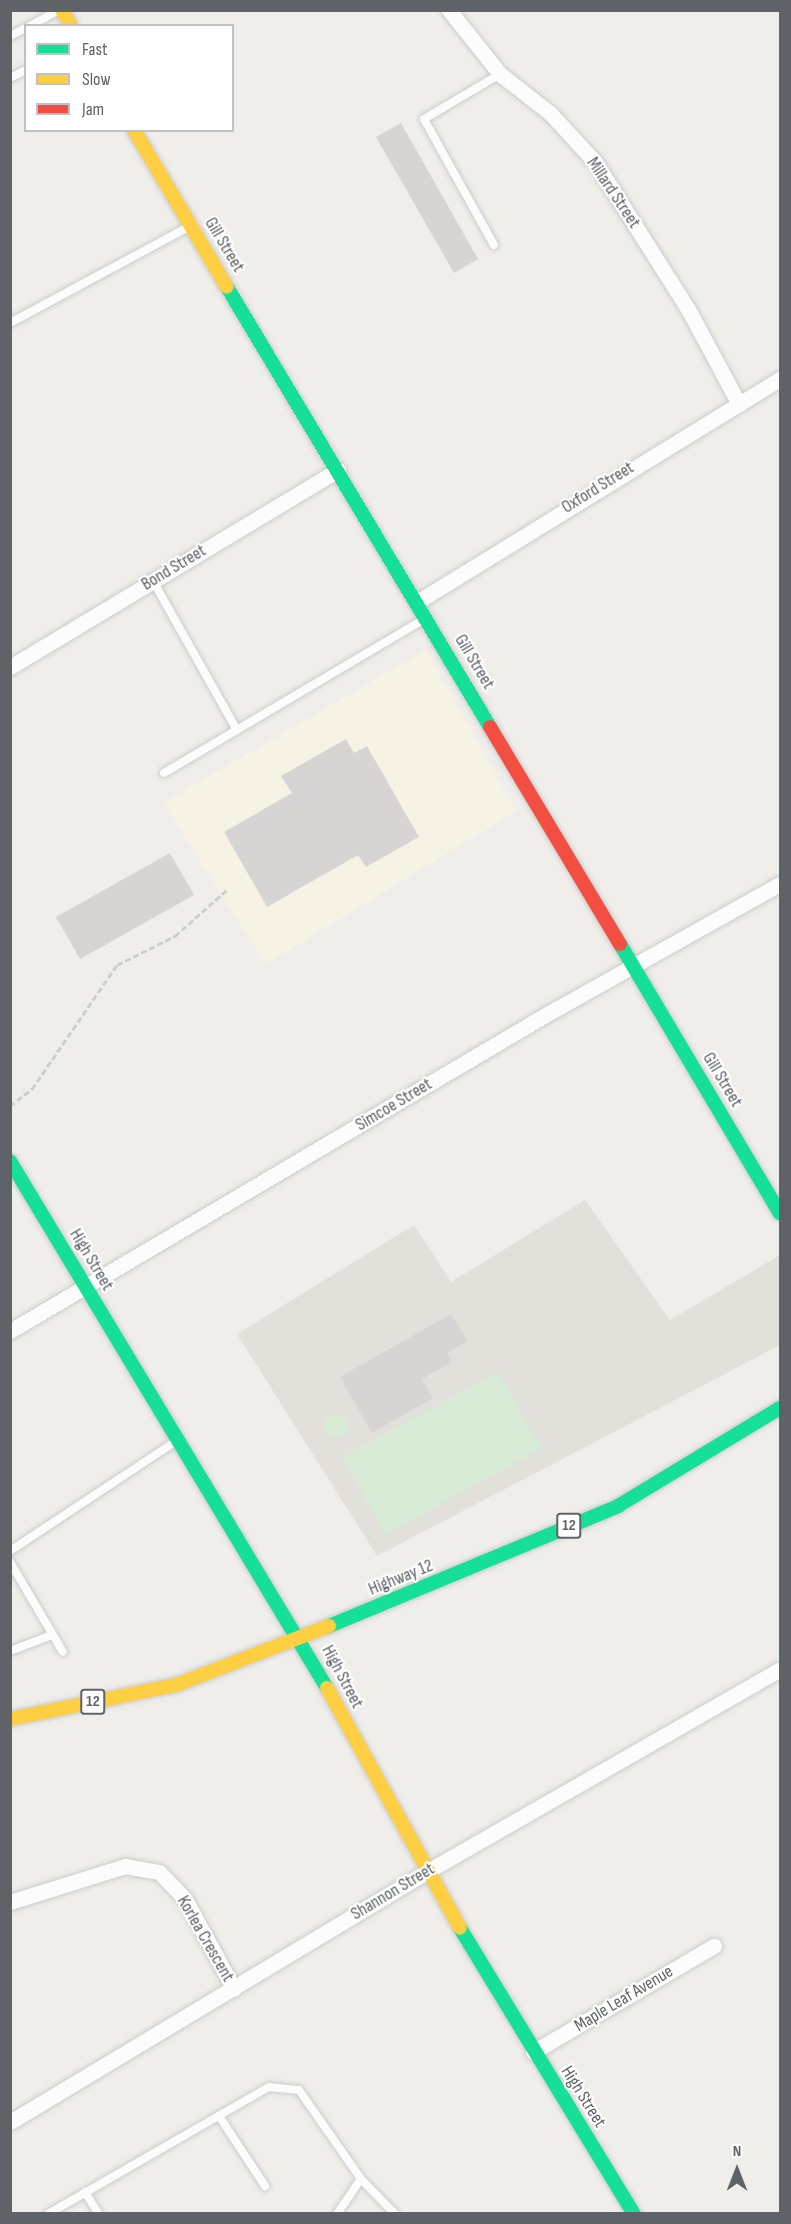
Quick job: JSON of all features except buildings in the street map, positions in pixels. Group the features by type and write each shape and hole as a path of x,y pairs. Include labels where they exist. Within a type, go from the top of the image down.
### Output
{"main road":[{"path":"61,10 70,24"},
{"name":"Gill Street","path":"135,132 634,968 776,1196 780,1213"},
{"name":"High Street","path":"10,1161 300,1638 426,1872 634,2214"},
{"name":"Highway 12","path":"10,1719 176,1685 300,1638 618,1506 780,1408"}],"street":[{"name":"Millard Street","path":"449,10 500,74 550,113 595,162 688,309 740,404"},
{"name":"Oxford Street","path":"417,602 780,379"},
{"name":"Bond Street","path":"10,667 338,470"},
{"name":"Simcoe Street","path":"10,1331 780,884"},
{"name":"Shannon Street","path":"10,2122 426,1872 780,1670"},
{"name":"Korlea Crescent","path":"10,1902 125,1866 159,1872 185,1899 234,1989"},
{"name":"Maple Leaf Avenue","path":"534,2052 714,1946"}],"lane":[{"path":"34,24 61,10"},
{"path":"10,36 24,29"},
{"path":"10,78 24,71"},
{"path":"494,245 424,119 500,74"},
{"path":"10,322 191,225"},
{"path":"153,581 237,730"},
{"path":"164,773 427,618"},
{"path":"10,1551 179,1439"},
{"path":"10,1562 63,1652"},
{"path":"10,1651 52,1635"},
{"path":"48,2214 269,2087 299,2090 361,2179 395,2214"},
{"path":"219,2116 265,2186"},
{"path":"337,2214 361,2179"},
{"path":"85,2192 99,2214"}],"path":[{"path":"10,1106 32,1089 117,965 176,936 228,889"}],"shaded area":[{"path":"426,650 516,811 266,964 163,803"},
{"path":"585,1200 670,1320 780,1255 780,1345 377,1556 237,1334 414,1225 451,1282"}],"green space":[{"path":"498,1372 541,1449 385,1534 343,1457"},
{"path":"336,1414 345,1417 348,1426 345,1435 336,1438 327,1435 324,1426 327,1417"}],"traffic: fast":[{"path":"227,287 490,727"},
{"path":"620,944 780,1213"},
{"path":"10,1161 327,1688"},
{"path":"329,1626 618,1506 780,1408"},
{"path":"460,1928 634,2214"}],"traffic: slow":[{"path":"62,10 70,24"},
{"path":"135,132 227,287"},
{"path":"10,1719 176,1685 329,1626"},
{"path":"327,1688 460,1928"}],"traffic: jam":[{"path":"490,727 620,944"}]}
